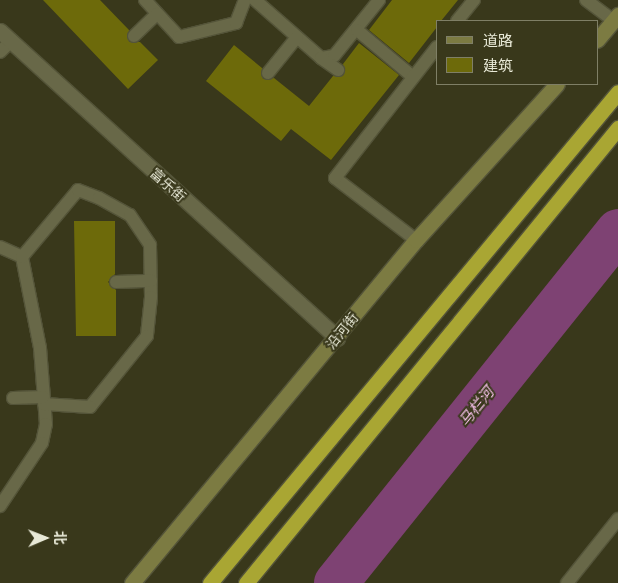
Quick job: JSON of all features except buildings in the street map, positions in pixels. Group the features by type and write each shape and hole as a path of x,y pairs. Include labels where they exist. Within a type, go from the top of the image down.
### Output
{"highway":[{"path":"210,583 618,92"},
{"path":"246,583 618,128"}],"main road":[{"path":"598,39 616,18"},
{"name":"沿河街","path":"132,583 337,338 416,240 556,85"}],"street":[{"name":"富乐街","path":"5,36 337,338"}],"lane":[{"path":"145,0 179,37 236,23 245,0"},
{"path":"255,0 321,58 338,70"},
{"path":"458,20 474,0"},
{"path":"586,0 616,18"},
{"path":"321,58 334,56 379,6"},
{"path":"134,36 157,14"},
{"path":"357,30 414,77"},
{"path":"0,52 5,36"},
{"path":"268,73 297,37"},
{"path":"416,240 335,178 436,48"},
{"path":"13,398 44,400 90,407 147,336 151,281 150,245 130,216 99,198 78,190 22,257"},
{"path":"0,247 22,257"},
{"path":"0,506 42,443 46,424 36,318 22,257"},
{"path":"116,282 151,281"},
{"path":"567,583 618,519"}],"waterway":[{"name":"马栏河","path":"336,583 618,231"}]}
